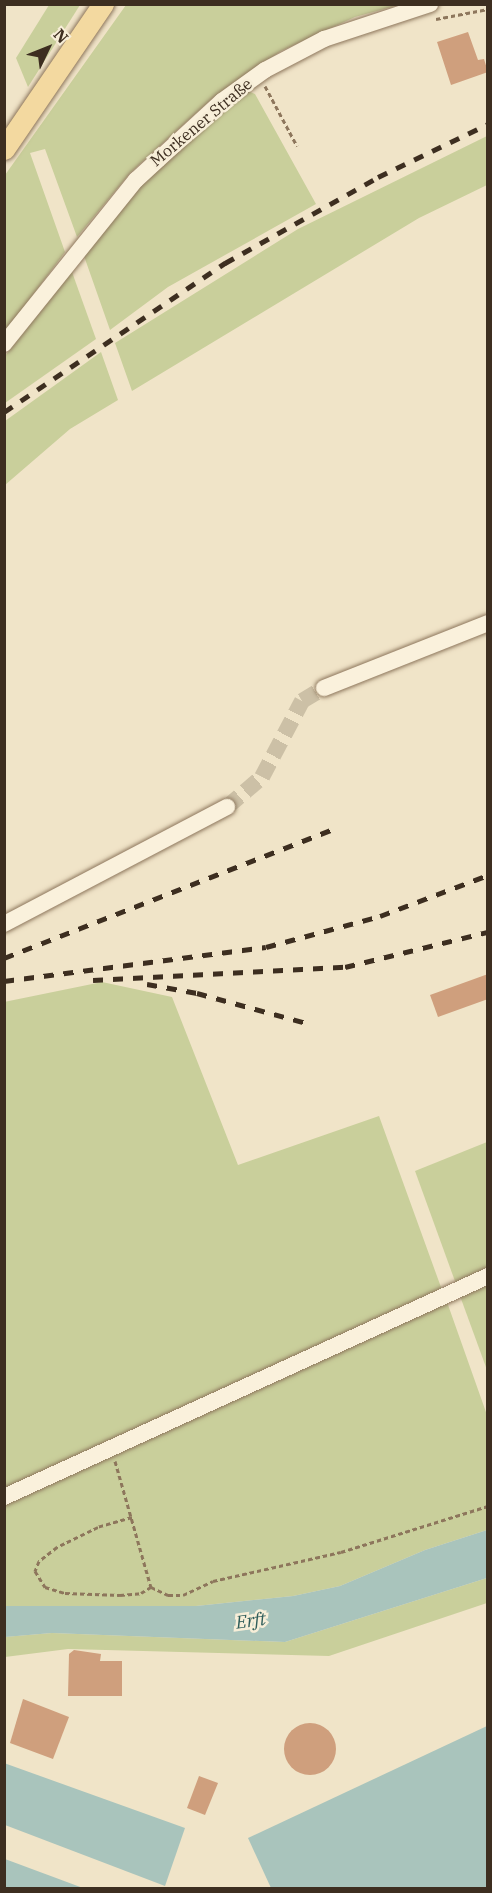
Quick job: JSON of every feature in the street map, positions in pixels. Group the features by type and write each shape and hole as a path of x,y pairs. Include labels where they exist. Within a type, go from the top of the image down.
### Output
{"main road":[{"path":"4,149 103,4"}],"street":[{"name":"Morkener Straße","path":"4,344 148,166 206,114 258,75 324,39 430,4"},
{"path":"324,688 488,623"},
{"path":"4,924 227,807"},
{"path":"4,1497 488,1276"}],"path":[{"path":"258,75 297,146"},
{"path":"111,1448 151,1587 168,1595 183,1595 213,1581 332,1554 488,1506"},
{"path":"132,1517 98,1527 57,1547 39,1561 35,1571 45,1587 65,1593 120,1595 141,1593 151,1587"}],"green space":[{"path":"49,5 80,5 28,87 16,58"},
{"path":"126,5 399,5 355,17 281,51 215,96 131,172 77,237 45,149 30,153 65,252 5,332 5,175"},
{"path":"248,91 255,94 316,204 168,287 110,330 84,256 147,179"},
{"path":"487,136 487,185 419,218 132,391 115,343 298,229"},
{"path":"72,272 96,339 5,403 5,356"},
{"path":"101,352 118,400 70,429 5,485 5,421"},
{"path":"102,982 172,997 238,1165 379,1116 442,1290 5,1491 4,1002"},
{"path":"487,1142 487,1269 456,1284 415,1171"},
{"path":"487,1283 487,1370 460,1296"},
{"path":"447,1302 487,1415 487,1530 425,1550 340,1586 293,1596 196,1606 5,1606 4,1502"},
{"path":"487,1578 487,1603 329,1656 68,1649 5,1657 4,1637 52,1633 285,1642"}],"water":[{"name":"Erft","path":"487,1530 487,1578 285,1642 52,1633 5,1637 5,1606 196,1606 293,1596 340,1586 425,1550"},
{"path":"487,1726 487,1888 271,1888 248,1838"},
{"path":"4,1763 185,1828 165,1886 5,1825"},
{"path":"5,1859 83,1888 5,1888"}],"building":[{"path":"468,32 478,60 484,59 488,72 451,85 437,42"},
{"path":"488,974 488,999 438,1017 430,995"},
{"path":"74,1650 101,1654 100,1661 122,1661 122,1696 68,1696 69,1654"},
{"path":"23,1699 69,1717 53,1759 10,1743"},
{"path":"310,1723 320,1725 328,1731 334,1739 336,1749 334,1759 328,1767 320,1773 310,1775 300,1773 292,1767 286,1759 284,1749 286,1739 292,1731 300,1725"},
{"path":"199,1776 218,1783 205,1815 187,1808"}],"tunnel":[{"path":"227,807 262,777 302,701 324,688"}],"railway":[{"path":"4,412 225,263 378,177 488,124"},
{"path":"4,958 334,829"},
{"path":"4,981 266,947 380,916 488,875"},
{"path":"93,980 345,967 488,932"},
{"path":"147,984 197,993 307,1023"}]}
